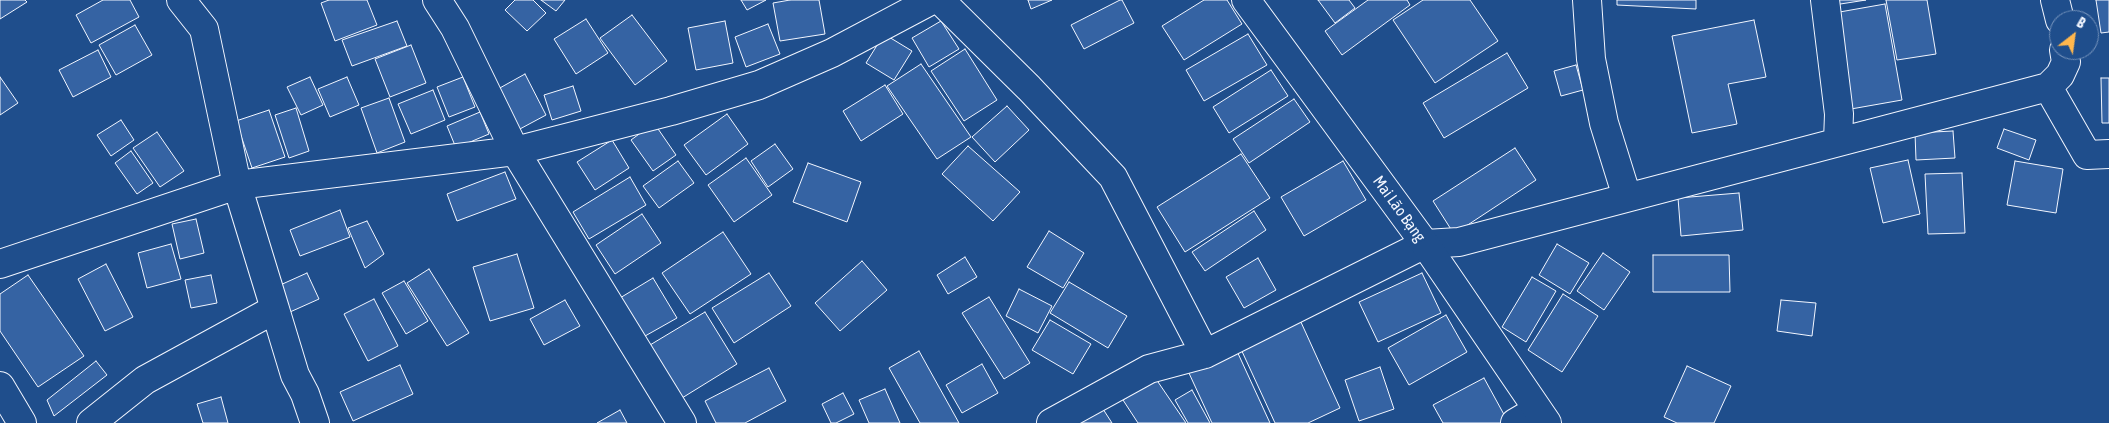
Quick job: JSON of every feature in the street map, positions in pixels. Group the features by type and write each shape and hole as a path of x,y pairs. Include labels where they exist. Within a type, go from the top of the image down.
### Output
{"street":[{"path":"181,0 204,29 237,186 295,375 305,394 315,423"},
{"path":"437,0 455,28 515,151 682,423"},
{"path":"0,264 237,186 515,151 671,111 759,86 832,53 932,0"},
{"path":"940,0 1029,88 1113,177 1205,354"},
{"name":"Mai Lão Bạng","path":"1246,0 1425,244 1533,419"},
{"path":"1587,0 1593,68 1604,124 1627,197"},
{"path":"1825,0 1839,114 1838,142"},
{"path":"1051,423 1149,369 1205,354 1425,244 1459,242 2048,87 2060,75 2066,60"},
{"path":"2048,87 2086,155 2109,154"},
{"path":"91,423 145,380 276,309"},
{"path":"0,386 22,423"}],"building":[{"path":"0,0 25,0 27,2 0,19"},
{"path":"103,0 130,0 139,17 91,43 76,15"},
{"path":"329,0 367,0 377,25 335,41 321,3"},
{"path":"515,0 533,0 546,13 527,31 505,10"},
{"path":"541,0 565,0 556,11"},
{"path":"741,0 766,0 747,10"},
{"path":"790,0 819,0 825,34 780,41 773,3"},
{"path":"1028,0 1052,0 1031,9"},
{"path":"1122,0 1134,23 1084,49 1071,25"},
{"path":"1204,0 1227,0 1242,24 1184,60 1162,26"},
{"path":"1318,0 1349,0 1355,8 1335,23"},
{"path":"1368,0 1407,0 1410,5 1342,55 1325,31"},
{"path":"1423,0 1470,0 1498,41 1435,83 1393,20"},
{"path":"1617,0 1696,0 1696,9 1617,5"},
{"path":"1834,0 1866,0 1834,5"},
{"path":"1886,0 1927,0 1936,54 1897,60"},
{"path":"2096,0 2109,0 2109,32 2101,33"},
{"path":"1885,4 1902,100 1851,109 1834,13"},
{"path":"632,15 667,61 635,85 600,38"},
{"path":"586,19 608,53 576,74 554,39"},
{"path":"1754,20 1766,77 1728,84 1737,124 1692,133 1672,36"},
{"path":"397,21 407,46 352,66 342,40"},
{"path":"725,21 733,63 696,70 688,28"},
{"path":"941,21 959,49 929,67 912,38"},
{"path":"768,24 780,54 746,67 735,37"},
{"path":"135,25 152,55 116,75 99,45"},
{"path":"884,34 912,51 894,80 866,63"},
{"path":"1248,34 1267,65 1204,101 1186,70"},
{"path":"411,45 426,83 390,97 375,59"},
{"path":"965,49 997,100 964,121 931,71"},
{"path":"98,50 111,77 73,97 59,70"},
{"path":"1507,53 1528,88 1444,138 1423,103"},
{"path":"921,64 971,137 937,159 887,86"},
{"path":"1576,65 1583,90 1561,96 1554,71"},
{"path":"1271,70 1288,96 1229,133 1213,107"},
{"path":"525,74 546,115 518,130 498,89"},
{"path":"0,77 18,103 0,115"},
{"path":"310,77 323,105 301,115 287,87"},
{"path":"347,77 359,105 330,117 318,89"},
{"path":"463,77 475,107 449,117 437,87"},
{"path":"2101,78 2109,78 2109,123 2102,123"},
{"path":"885,85 903,114 861,141 843,111"},
{"path":"573,86 581,111 552,120 544,95"},
{"path":"433,90 445,120 411,134 398,104"},
{"path":"389,98 405,142 377,153 361,108"},
{"path":"1294,99 1310,122 1249,163 1233,139"},
{"path":"1007,106 1029,130 995,162 972,137"},
{"path":"296,108 309,151 289,158 275,115"},
{"path":"269,110 285,157 252,168 236,121"},
{"path":"480,112 489,134 456,148 447,126"},
{"path":"727,114 748,144 706,175 684,145"},
{"path":"121,120 134,140 111,156 97,135"},
{"path":"654,123 676,155 653,171 631,140"},
{"path":"2004,129 2036,140 2029,160 1997,148"},
{"path":"1953,131 1955,158 1916,160 1915,133"},
{"path":"157,132 184,171 160,187 133,148"},
{"path":"612,140 629,168 595,190 577,162"},
{"path":"775,144 793,169 768,187 751,161"},
{"path":"968,146 1020,192 993,221 942,174"},
{"path":"1515,148 1536,180 1454,234 1433,201"},
{"path":"131,151 153,183 137,194 115,163"},
{"path":"1241,154 1270,198 1185,252 1157,207"},
{"path":"746,158 772,195 734,222 708,185"},
{"path":"1908,160 1920,214 1883,223 1870,168"},
{"path":"678,161 694,183 659,208 643,186"},
{"path":"1343,161 1366,200 1304,236 1281,197"},
{"path":"2015,161 2063,169 2056,213 2007,205"},
{"path":"808,163 861,182 847,222 793,202"},
{"path":"505,172 516,199 457,221 447,194"},
{"path":"1962,173 1965,233 1928,234 1925,174"},
{"path":"630,177 646,205 589,239 573,212"},
{"path":"1739,193 1743,230 1681,236 1678,198"},
{"path":"340,210 350,237 300,256 290,230"},
{"path":"1254,211 1266,230 1205,271 1192,252"},
{"path":"642,214 661,243 615,274 596,245"},
{"path":"196,219 204,253 180,259 172,224"},
{"path":"367,221 384,254 365,268 348,228"},
{"path":"1049,231 1084,253 1063,288 1027,267"},
{"path":"723,232 751,274 690,314 662,273"},
{"path":"171,244 181,279 147,288 138,253"},
{"path":"1557,244 1589,263 1570,294 1539,275"},
{"path":"1603,253 1630,272 1604,310 1577,291"},
{"path":"517,254 534,308 490,321 473,267"},
{"path":"1653,255 1729,255 1730,292 1653,292"},
{"path":"965,257 977,277 948,294 937,275"},
{"path":"1258,258 1276,290 1244,308 1226,277"},
{"path":"862,261 887,290 840,331 815,303"},
{"path":"106,264 133,317 105,331 78,279"},
{"path":"429,269 469,333 447,346 407,283"},
{"path":"307,273 319,299 290,312 278,286"},
{"path":"769,273 791,306 734,343 712,308"},
{"path":"1422,273 1441,313 1378,342 1359,302"},
{"path":"28,275 84,356 38,387 0,331 0,294"},
{"path":"211,275 217,303 191,308 185,280"},
{"path":"1532,277 1556,291 1526,342 1502,327"},
{"path":"653,278 677,318 638,340 615,301"},
{"path":"404,281 428,321 406,334 382,293"},
{"path":"1069,282 1127,316 1108,348 1050,313"},
{"path":"1019,289 1052,306 1038,333 1006,316"},
{"path":"1563,294 1598,316 1562,372 1528,350"},
{"path":"989,297 1030,363 1004,379 962,313"},
{"path":"374,299 398,346 368,361 344,314"},
{"path":"565,300 580,326 544,345 530,319"},
{"path":"1781,300 1816,303 1812,336 1777,331"},
{"path":"705,312 737,364 682,398 650,345"},
{"path":"1446,315 1467,352 1409,385 1388,348"},
{"path":"1050,320 1091,344 1073,374 1032,350"},
{"path":"1300,320 1340,408 1308,423 1275,423 1240,347"},
{"path":"1236,349 1270,423 1212,423 1188,371"},
{"path":"919,351 959,423 920,423 889,368"},
{"path":"96,361 107,375 54,416 47,400"},
{"path":"982,364 998,393 962,413 946,385"},
{"path":"400,365 413,394 353,421 340,392"},
{"path":"1687,366 1731,386 1714,423 1677,423 1664,417"},
{"path":"1380,367 1394,409 1359,421 1345,380"},
{"path":"769,368 786,401 745,423 716,423 705,401"},
{"path":"1484,378 1507,420 1500,423 1443,423 1433,405"},
{"path":"1156,379 1186,423 1138,423 1123,400"},
{"path":"885,389 900,423 869,423 859,400"},
{"path":"1192,390 1210,423 1188,423 1175,400"},
{"path":"843,393 854,414 836,423 831,423 822,404"},
{"path":"221,397 228,423 203,423 197,404"},
{"path":"1103,409 1112,423 1079,423"},
{"path":"620,410 627,423 597,423"}]}
